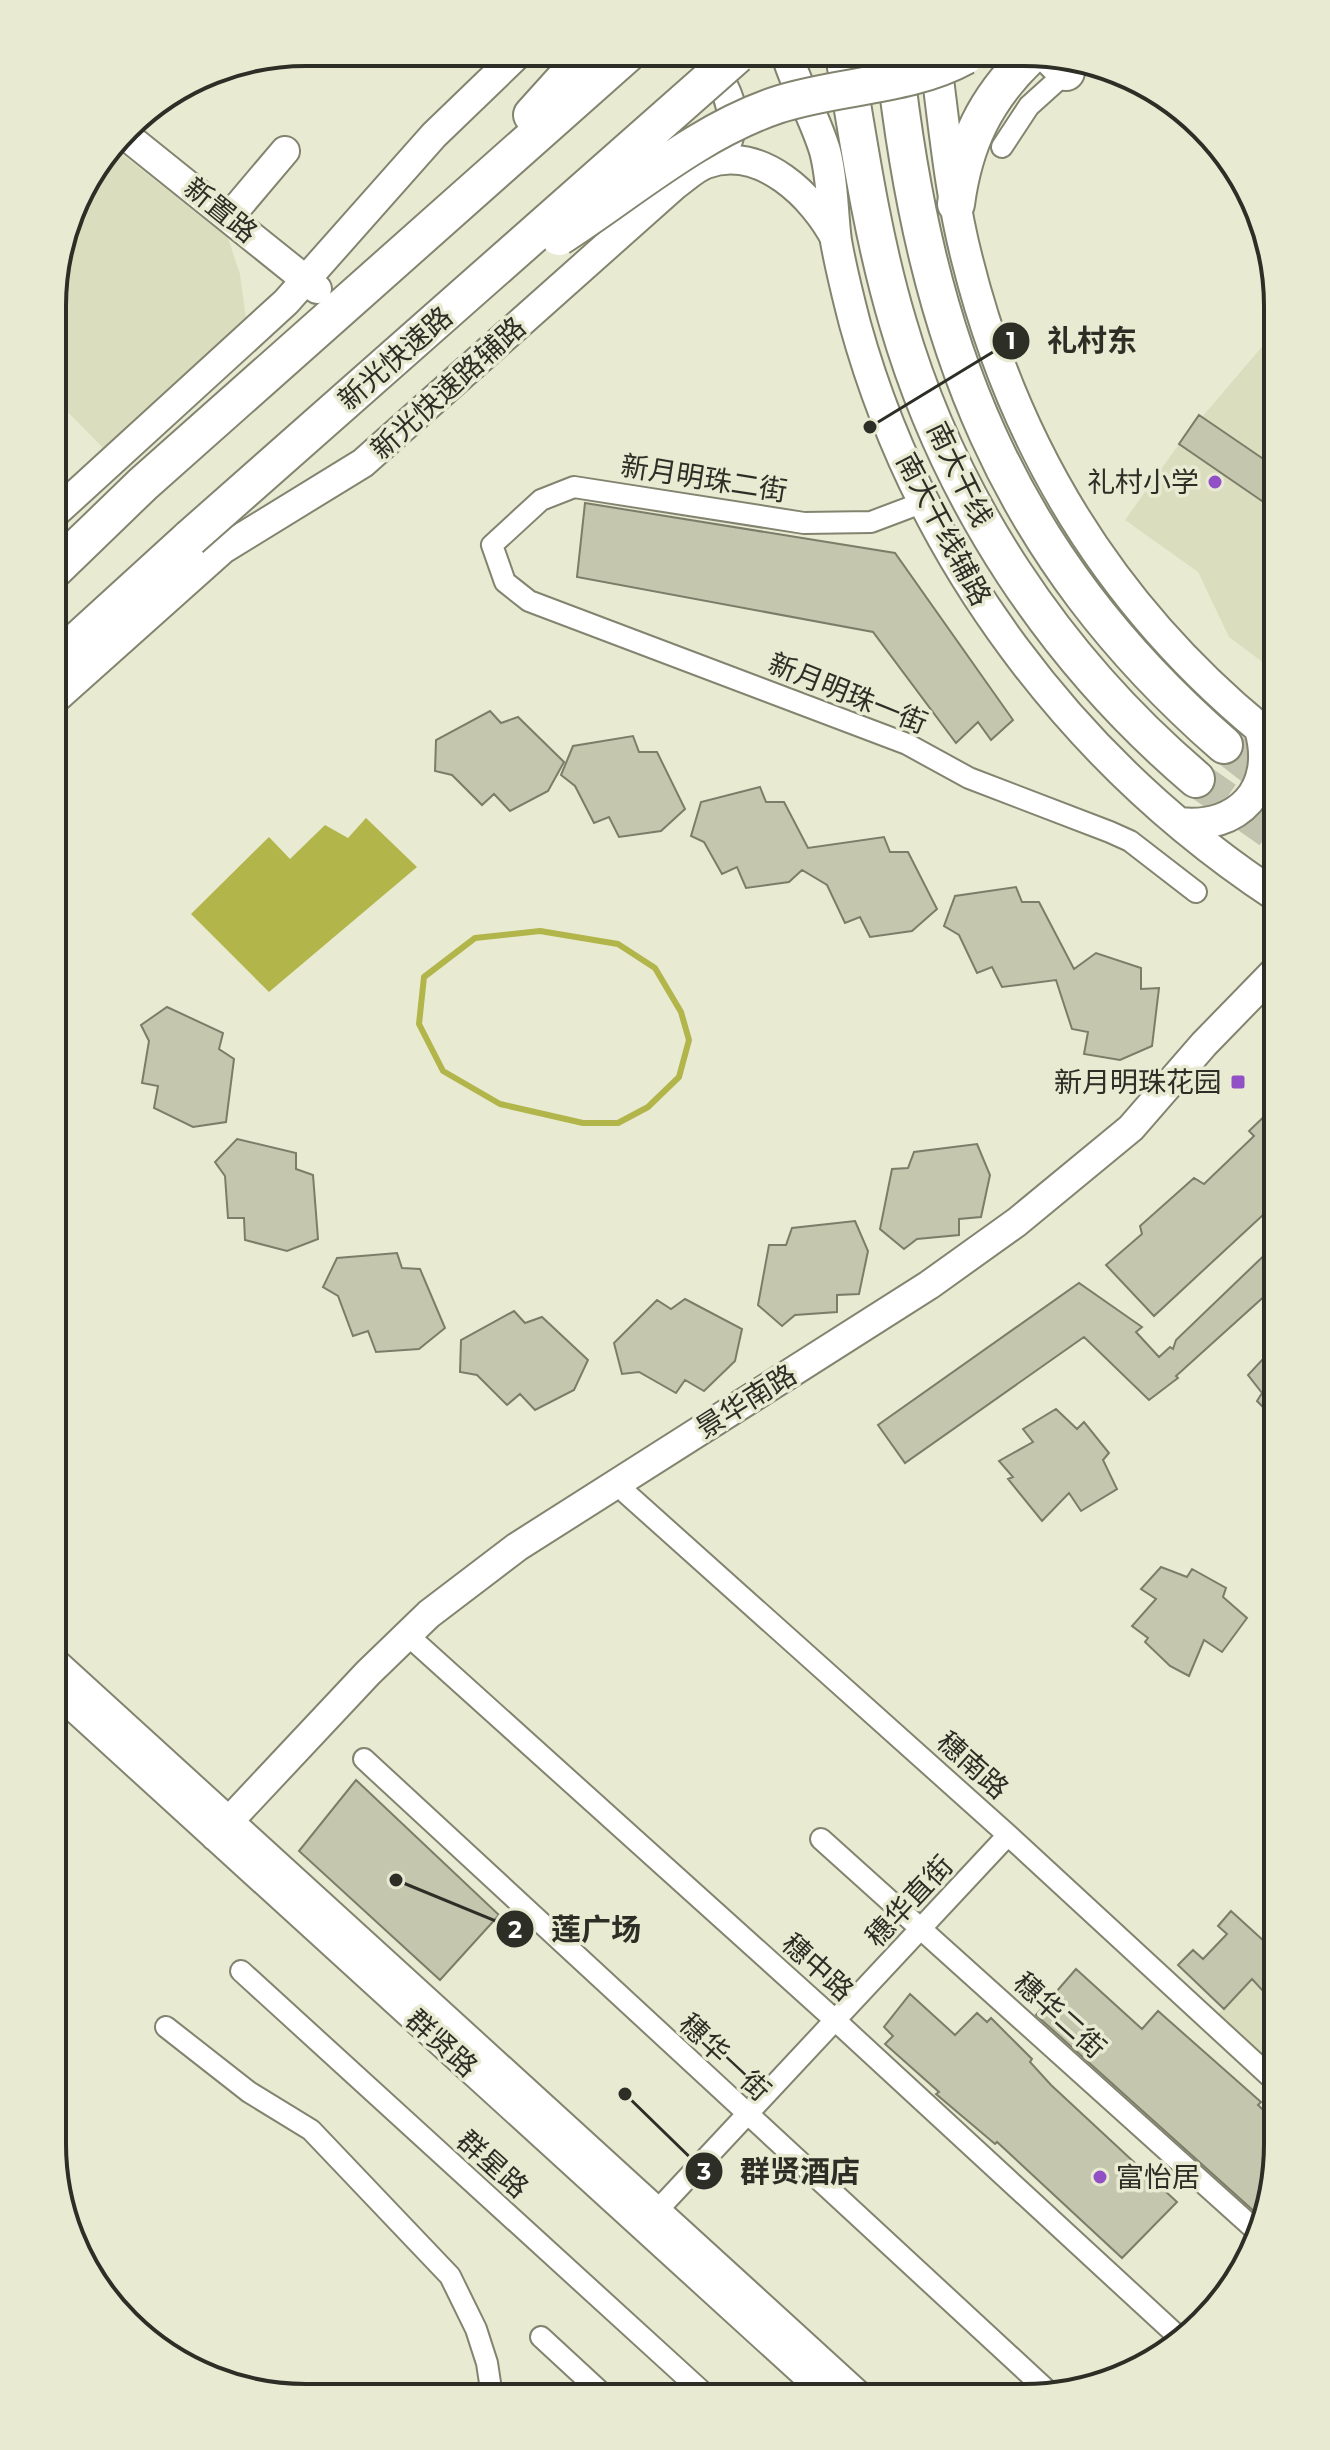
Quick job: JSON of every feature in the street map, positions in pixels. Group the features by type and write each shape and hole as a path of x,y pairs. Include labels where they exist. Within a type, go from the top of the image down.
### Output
{"highway":[{"name":"新光快速路","path":"66,651 724,66"},
{"name":"南大干线","path":"846,66 868,194 898,322 915,375 956,470 1007,563 1059,638 1142,731 1196,779"},
{"name":"南大干线","path":"895,66 909,176 939,309 994,452 1048,548 1088,605 1156,682 1224,745"},
{"path":"463,298 710,135 741,119 806,96 913,74 936,66"},
{"path":"956,204 962,167 984,111 1001,85 1020,66"},
{"path":"479,185 555,86 574,67"},
{"path":"66,558 143,484 613,67"}],"main road":[{"name":"新光快速路辅路","path":"66,689 223,549 363,463 675,185 706,164 728,139 733,123 732,105 710,66"},
{"name":"南大干线辅路","path":"791,66 824,149 833,192 836,240 869,369 924,502 962,571 1045,689 1106,757 1179,823 1264,886"},
{"path":"936,66 966,258 999,364 1062,499 1096,555 1126,594 1182,657 1264,731"},
{"path":"66,503 286,302 434,135 505,67"},
{"name":"新置路","path":"132,141 317,289"},
{"path":"230,216 285,151"},
{"path":"706,164 741,162 788,180 816,206 836,240"},
{"path":"1179,823 1222,820 1247,803 1257,790 1264,761"},
{"name":"景华南路","path":"222,1829 368,1673 429,1614 540,1532 929,1285 1017,1222 1131,1128 1204,1044 1264,983"},
{"name":"群贤路","path":"66,1676 222,1829 817,2384"},
{"name":"群贤路","path":"66,1699 222,1829 844,2384"},
{"name":"群贤路","path":"222,1829 844,2384"}],"street":[{"path":"1002,147 1029,106 1060,69"},
{"name":"新月明珠二街","path":"492,545 541,500 574,487 804,523 871,522 924,502"},
{"name":"新月明珠一街","path":"492,545 505,582 529,601 907,744 969,778 1110,832 1130,841 1196,892"},
{"name":"穗南路","path":"626,1493 1008,1835 1263,2070"},
{"name":"穗中路","path":"412,1639 836,2021 1173,2332"},
{"name":"穗华一街","path":"364,1759 1039,2383"},
{"name":"穗华直街","path":"653,2215 748,2117 1008,1835"},
{"name":"穗华二街","path":"821,1839 1250,2225"},
{"name":"群星路","path":"241,1971 694,2384"},
{"path":"166,2027 249,2092 311,2130 450,2276 480,2340 489,2384"},
{"path":"541,2337 592,2384"}],"shaded area":[{"path":"121,153 228,238 240,274 246,319 105,450 66,410 66,306 68,274 84,214 106,172"},
{"name":"礼村小学","path":"1264,344 1264,663 1229,637 1198,572 1125,520 1179,444"},
{"path":"366,818 417,867 269,992 191,914 269,837 290,859 325,825 348,838"},
{"path":"1263,1968 1263,2057 1218,2014"}],"building":[{"path":"1199,415 1264,459 1264,502 1179,444"},
{"path":"585,503 895,553 1013,720 991,740 978,722 956,743 873,632 577,577"},
{"path":"490,711 501,723 518,717 564,762 548,791 510,811 494,794 482,805 452,775 435,771 436,740"},
{"path":"633,736 639,752 657,752 685,809 661,831 619,837 609,817 594,823 575,786 561,775 573,746"},
{"path":"760,787 766,802 784,802 808,848 884,837 890,852 908,852 937,909 912,931 870,937 860,917 845,923 827,885 802,870 789,882 746,888 737,867 722,874 704,842 691,836 701,802"},
{"path":"1016,887 1022,902 1039,902 1074,969 1096,953 1141,968 1141,989 1159,988 1152,1046 1120,1060 1084,1054 1088,1032 1072,1029 1056,980 1002,987 992,967 977,973 959,935 944,926 955,896"},
{"path":"167,1007 223,1033 219,1049 234,1059 226,1122 193,1127 154,1108 158,1086 142,1083 149,1041 141,1025"},
{"path":"1264,1117 1264,1214 1154,1316 1106,1265 1142,1234 1140,1226 1194,1178 1204,1184 1254,1136 1249,1131"},
{"path":"237,1139 296,1153 296,1169 313,1175 318,1239 287,1251 245,1240 244,1218 228,1218 225,1176 215,1162"},
{"path":"977,1144 990,1175 981,1217 959,1219 959,1235 917,1239 904,1249 880,1229 892,1169 908,1168 914,1152"},
{"path":"855,1221 868,1251 859,1294 837,1295 837,1312 795,1315 782,1326 758,1305 769,1245 786,1245 792,1228"},
{"path":"397,1253 402,1268 420,1269 445,1328 419,1349 376,1352 368,1331 353,1336 338,1296 323,1287 337,1258"},
{"path":"1263,1256 1263,1297 1176,1376 1178,1378 1149,1400 1084,1337 905,1463 878,1425 1079,1283 1142,1327 1136,1332 1159,1357 1170,1347 1173,1349 1176,1340"},
{"path":"685,1299 742,1329 735,1361 704,1391 685,1380 676,1393 639,1372 622,1374 614,1343 657,1300 671,1309"},
{"path":"514,1311 525,1323 542,1317 588,1360 574,1390 535,1410 520,1394 507,1405 477,1375 460,1372 461,1340"},
{"path":"1263,1359 1263,1407 1257,1401 1262,1393 1248,1375"},
{"path":"1056,1409 1077,1429 1084,1422 1109,1453 1103,1460 1117,1489 1081,1511 1069,1493 1042,1521 1008,1479 1013,1477 999,1461 1033,1442 1023,1429"},
{"path":"1161,1567 1187,1577 1192,1569 1226,1588 1223,1597 1247,1618 1222,1652 1204,1640 1189,1676 1170,1666 1145,1642 1148,1638 1132,1626 1156,1599 1141,1589"},
{"path":"356,1780 499,1915 440,1980 299,1851"},
{"path":"1231,1911 1263,1940 1263,1991 1252,1979 1224,2009 1178,1965 1193,1950 1203,1959 1227,1934 1218,1926"},
{"path":"1076,1969 1142,2029 1158,2011 1261,2102 1258,2105 1263,2110 1263,2160 1254,2211 1036,2015"},
{"path":"910,1994 955,2035 977,2013 987,2022 991,2018 1032,2059 1030,2062 1051,2085 1177,2202 1122,2258 997,2142 995,2144 936,2094 939,2092 885,2044 893,2036 884,2027"}],"waterway":[{"path":"540,931 618,944 655,968 681,1012 689,1040 679,1077 648,1107 618,1123 583,1123 500,1104 443,1071 419,1024 424,977 475,938 540,931"}],"tunnel":[{"path":"1224,745 1264,776"},
{"path":"1196,779 1264,826"}],"place":[{"name":"礼村东","path":"870,427"},
{"name":"礼村小学","path":"1215,482"},
{"name":"新月明珠花园","path":"1238,1082"},
{"name":"莲广场","path":"396,1880"},
{"name":"群贤酒店","path":"625,2094"},
{"name":"富怡居","path":"1100,2177"}]}
